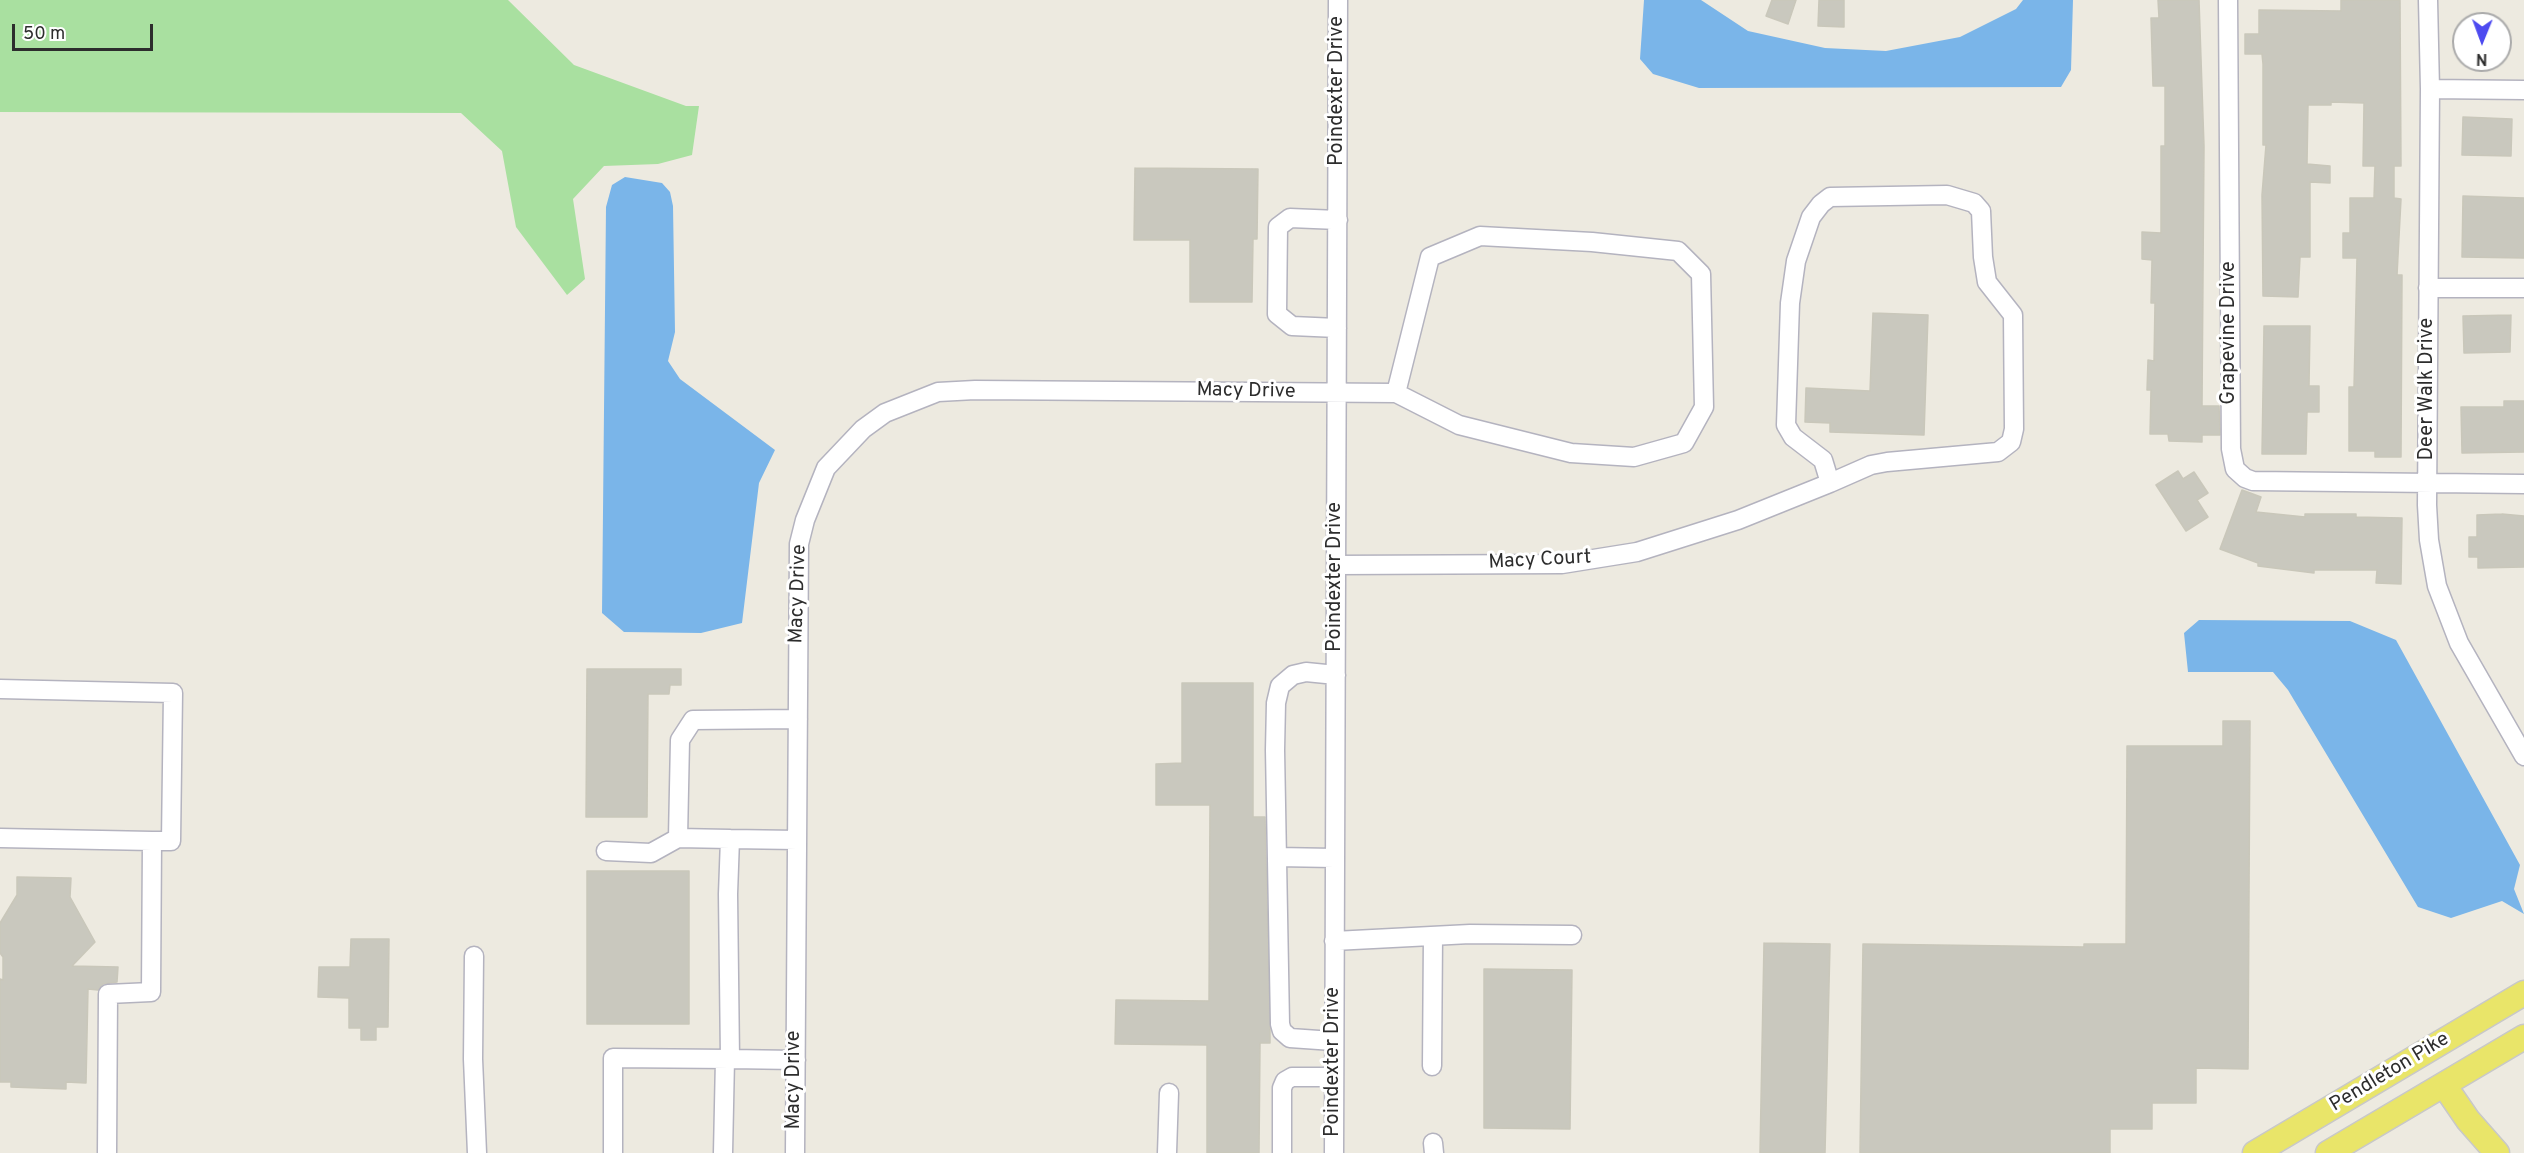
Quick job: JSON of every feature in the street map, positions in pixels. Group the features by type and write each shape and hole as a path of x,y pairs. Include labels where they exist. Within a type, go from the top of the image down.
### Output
{"main road":[{"name":"Pendleton Pike","path":"2255,1153 2524,993"},
{"name":"Pendleton Pike","path":"2328,1153 2524,1037"},
{"path":"2444,1085 2468,1120 2497,1153"}],"street":[{"name":"Poindexter Drive","path":"1334,1153 1338,0"},
{"name":"Grapevine Drive","path":"2228,0 2231,449 2233,465 2245,478 2253,481 2427,483"},
{"name":"Deer Walk Drive","path":"2428,0 2430,89 2428,540 2444,607 2459,643 2524,756"},
{"path":"2430,89 2524,90"},
{"name":"Macy Court","path":"1336,565 1562,564 1637,552 1738,520 1830,483 1871,465 1998,452 2011,442 2014,429 2013,315 1987,282 1981,211 1974,203 1947,195 1830,197 1811,217 1796,261 1790,303 1786,425 1793,437 1823,460 1830,483"},
{"path":"1337,328 1292,326 1278,314 1278,227 1290,218 1338,220"},
{"path":"1480,236 1592,242 1678,251 1701,274 1704,407 1684,443 1634,457 1571,453 1460,425 1396,393 1430,257 1480,236"},
{"path":"2428,288 2524,288"},
{"name":"Macy Drive","path":"795,1153 799,544 805,520 826,468 864,429 885,413 938,393 975,390 1396,393"},
{"path":"2427,483 2524,484"},
{"path":"1333,1041 1290,1038 1282,1031 1280,1024 1275,727 1276,703 1280,686 1293,675 1306,672 1336,675"},
{"path":"0,689 172,693 171,841 0,838"},
{"path":"678,838 680,740 693,720 798,719"},
{"path":"606,851 651,852 678,838 797,840"},
{"path":"723,1153 728,1059 730,839"},
{"path":"107,1153 108,994 151,992 152,841"},
{"path":"1277,856 1334,858"},
{"path":"1334,941 1433,936 1572,935"},
{"path":"1432,1066 1433,936"},
{"path":"474,956 473,1059 477,1153"},
{"path":"613,1153 613,1058 796,1060"},
{"path":"1282,1153 1282,1088 1285,1081 1292,1077 1333,1077"},
{"path":"1167,1153 1169,1093"}],"green space":[{"path":"0,0 508,0 574,65 686,106 699,106 692,155 658,164 604,166 573,199 585,279 567,295 516,227 502,151 461,113 0,112"}],"water":[{"path":"1644,0 1701,0 1748,31 1825,48 1886,51 1960,37 2016,9 2023,0 2073,0 2071,70 2061,87 1699,88 1653,74 1640,59"},
{"path":"625,177 662,183 670,192 673,206 675,332 668,361 680,379 775,450 759,483 742,623 701,633 624,632 602,613 606,207 612,185"},
{"path":"2199,620 2350,621 2396,640 2520,865 2514,889 2524,914 2502,901 2451,918 2418,907 2288,690 2273,672 2188,672 2184,633"}],"building":[{"path":"1772,0 1796,0 1788,24 1766,16"},
{"path":"1819,0 1844,0 1844,27 1818,26"},
{"path":"2158,0 2199,0 2204,146 2202,406 2219,406 2220,429 2220,435 2202,435 2202,442 2169,441 2168,434 2150,434 2151,390 2147,390 2148,360 2154,361 2155,303 2151,303 2152,260 2142,259 2142,232 2161,233 2161,146 2165,146 2165,86 2153,86 2151,18 2159,18"},
{"path":"2341,0 2400,0 2401,166 2394,166 2394,198 2401,199 2397,275 2402,275 2401,457 2375,457 2375,451 2349,451 2349,387 2354,387 2357,258 2343,258 2343,233 2350,233 2350,198 2374,198 2375,166 2363,166 2364,103 2331,102 2331,105 2308,105 2307,164 2330,166 2330,183 2310,182 2310,257 2300,257 2298,297 2263,296 2262,195 2266,145 2263,145 2263,64 2262,54 2245,54 2245,34 2259,34 2259,10 2341,11"},
{"path":"2463,117 2512,119 2511,156 2462,155"},
{"path":"1135,168 1258,169 1257,239 1253,239 1252,302 1190,302 1190,240 1134,240"},
{"path":"2463,196 2524,198 2524,258 2462,257"},
{"path":"1873,313 1928,315 1924,435 1830,432 1830,423 1805,422 1806,388 1870,391"},
{"path":"2511,315 2510,352 2464,353 2463,316"},
{"path":"2264,326 2310,326 2309,386 2319,386 2319,412 2307,412 2306,454 2262,454"},
{"path":"2504,401 2524,401 2524,452 2462,453 2461,407 2504,407"},
{"path":"2178,471 2183,479 2194,472 2208,493 2197,500 2208,517 2186,531 2156,485"},
{"path":"2242,490 2261,497 2256,512 2305,517 2305,514 2356,514 2356,517 2402,518 2401,584 2376,583 2377,570 2314,570 2314,573 2258,566 2258,563 2220,549"},
{"path":"2477,515 2524,516 2524,567 2478,568 2478,557 2469,557 2469,537 2477,537"},
{"path":"587,669 681,669 681,685 670,685 669,694 648,694 647,817 586,817"},
{"path":"1182,683 1253,683 1253,817 1265,817 1270,1030 1270,1043 1260,1043 1259,1153 1207,1153 1207,1045 1115,1044 1116,1000 1209,1001 1210,805 1156,805 1156,764 1182,763"},
{"path":"2223,721 2250,721 2248,1069 2196,1068 2196,1103 2152,1103 2152,1129 2110,1129 2110,1153 1860,1153 1863,944 2084,947 2084,944 2126,944 2127,746 2223,746"},
{"path":"587,871 689,871 689,1024 587,1024"},
{"path":"17,877 71,878 70,897 95,942 72,966 118,967 117,982 103,984 98,990 88,989 86,1083 66,1082 66,1089 11,1087 11,1082 0,1082 0,979 3,980 3,957 0,953 0,923 17,895"},
{"path":"351,939 389,939 388,1027 376,1027 376,1040 361,1040 361,1028 349,1028 349,998 318,997 319,967 350,967"},
{"path":"1764,943 1830,944 1825,1153 1760,1153"},
{"path":"1484,969 1572,970 1570,1129 1484,1128"}]}
